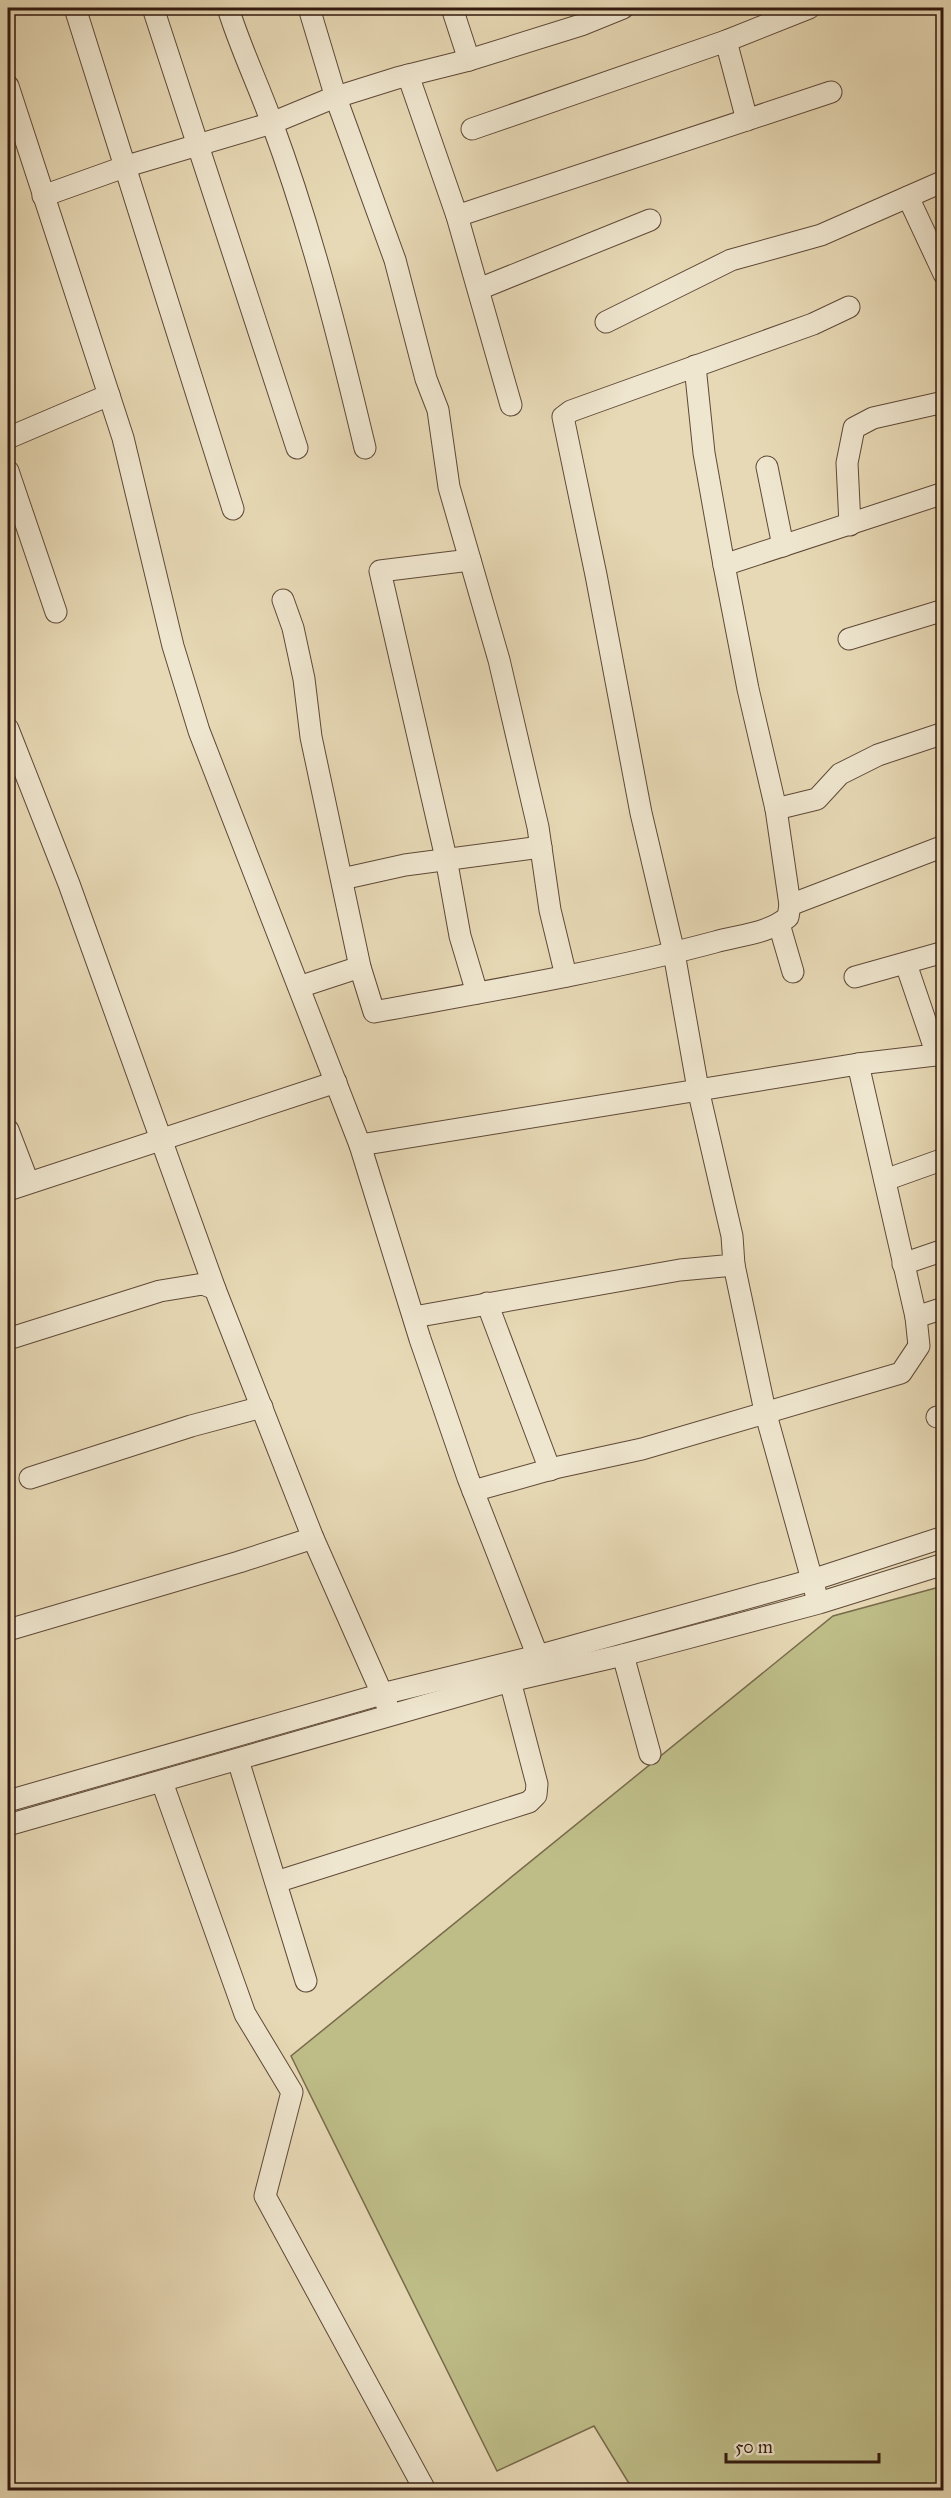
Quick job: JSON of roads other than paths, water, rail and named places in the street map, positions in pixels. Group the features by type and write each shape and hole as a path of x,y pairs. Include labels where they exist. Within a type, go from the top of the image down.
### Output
{"street":[{"path":"75,8 127,166 150,251 200,398 233,509"},
{"path":"153,8 297,448"},
{"path":"228,8 234,30 272,123 340,343 365,448"},
{"path":"309,8 336,98 395,260 426,379 438,410 449,487 499,660 541,847 550,910 566,976"},
{"path":"452,8 469,60"},
{"path":"43,196 127,166 272,123 336,98 408,75 469,60 623,8"},
{"path":"472,129 726,41 809,8"},
{"path":"726,41 747,120"},
{"path":"408,75 457,216 511,405"},
{"path":"8,86 123,438 144,515 152,562 173,646 200,731 360,1145 379,1213 473,1491 541,1664"},
{"path":"457,216 831,92"},
{"path":"606,322 731,260 821,235 944,181"},
{"path":"908,197 944,274"},
{"path":"479,289 650,220"},
{"path":"819,1603 765,1411 734,1264 732,1236 698,1089 674,953 641,813 596,575 563,417 571,411 813,324 849,307"},
{"path":"283,600 293,628 304,679 311,737 360,967 374,1012 674,953 779,924 788,917 790,905 776,809 748,689 724,565 704,453 695,366"},
{"path":"8,438 109,395"},
{"path":"850,525 847,463 854,428 873,418 944,402"},
{"path":"767,467 783,546"},
{"path":"8,471 56,612"},
{"path":"724,565 944,493"},
{"path":"470,560 380,571 446,858 460,936 477,993"},
{"path":"849,639 944,610"},
{"path":"8,729 69,884 215,1289 313,1538 391,1714"},
{"path":"776,809 817,799 840,774 878,755 944,733"},
{"path":"790,905 944,846"},
{"path":"342,879 446,858 541,847"},
{"path":"779,924 793,972"},
{"path":"855,977 944,952"},
{"path":"360,1145 698,1089 858,1064 940,1054 906,964"},
{"path":"299,987 360,967"},
{"path":"473,1491 550,1470 642,1449 901,1372 920,1346 916,1317 858,1064"},
{"path":"8,1190 336,1082"},
{"path":"8,1130 28,1182"},
{"path":"885,1180 944,1159"},
{"path":"903,1264 944,1250"},
{"path":"414,1317 680,1270 734,1264"},
{"path":"8,1339 160,1291 203,1284 215,1289"},
{"path":"487,1303 550,1470"},
{"path":"916,1317 944,1308"},
{"path":"30,1478 191,1426 262,1407"},
{"path":"8,1825 510,1681 541,1664 944,1537"},
{"path":"8,1630 240,1562 313,1538"},
{"path":"8,1801 382,1694 541,1664 623,1654 819,1603 944,1564"},
{"path":"623,1654 650,1754"},
{"path":"276,1882 529,1802 536,1795 537,1784 510,1681"},
{"path":"238,1760 306,1981"},
{"path":"162,1782 245,2014 292,2092 265,2196 425,2490"}]}
